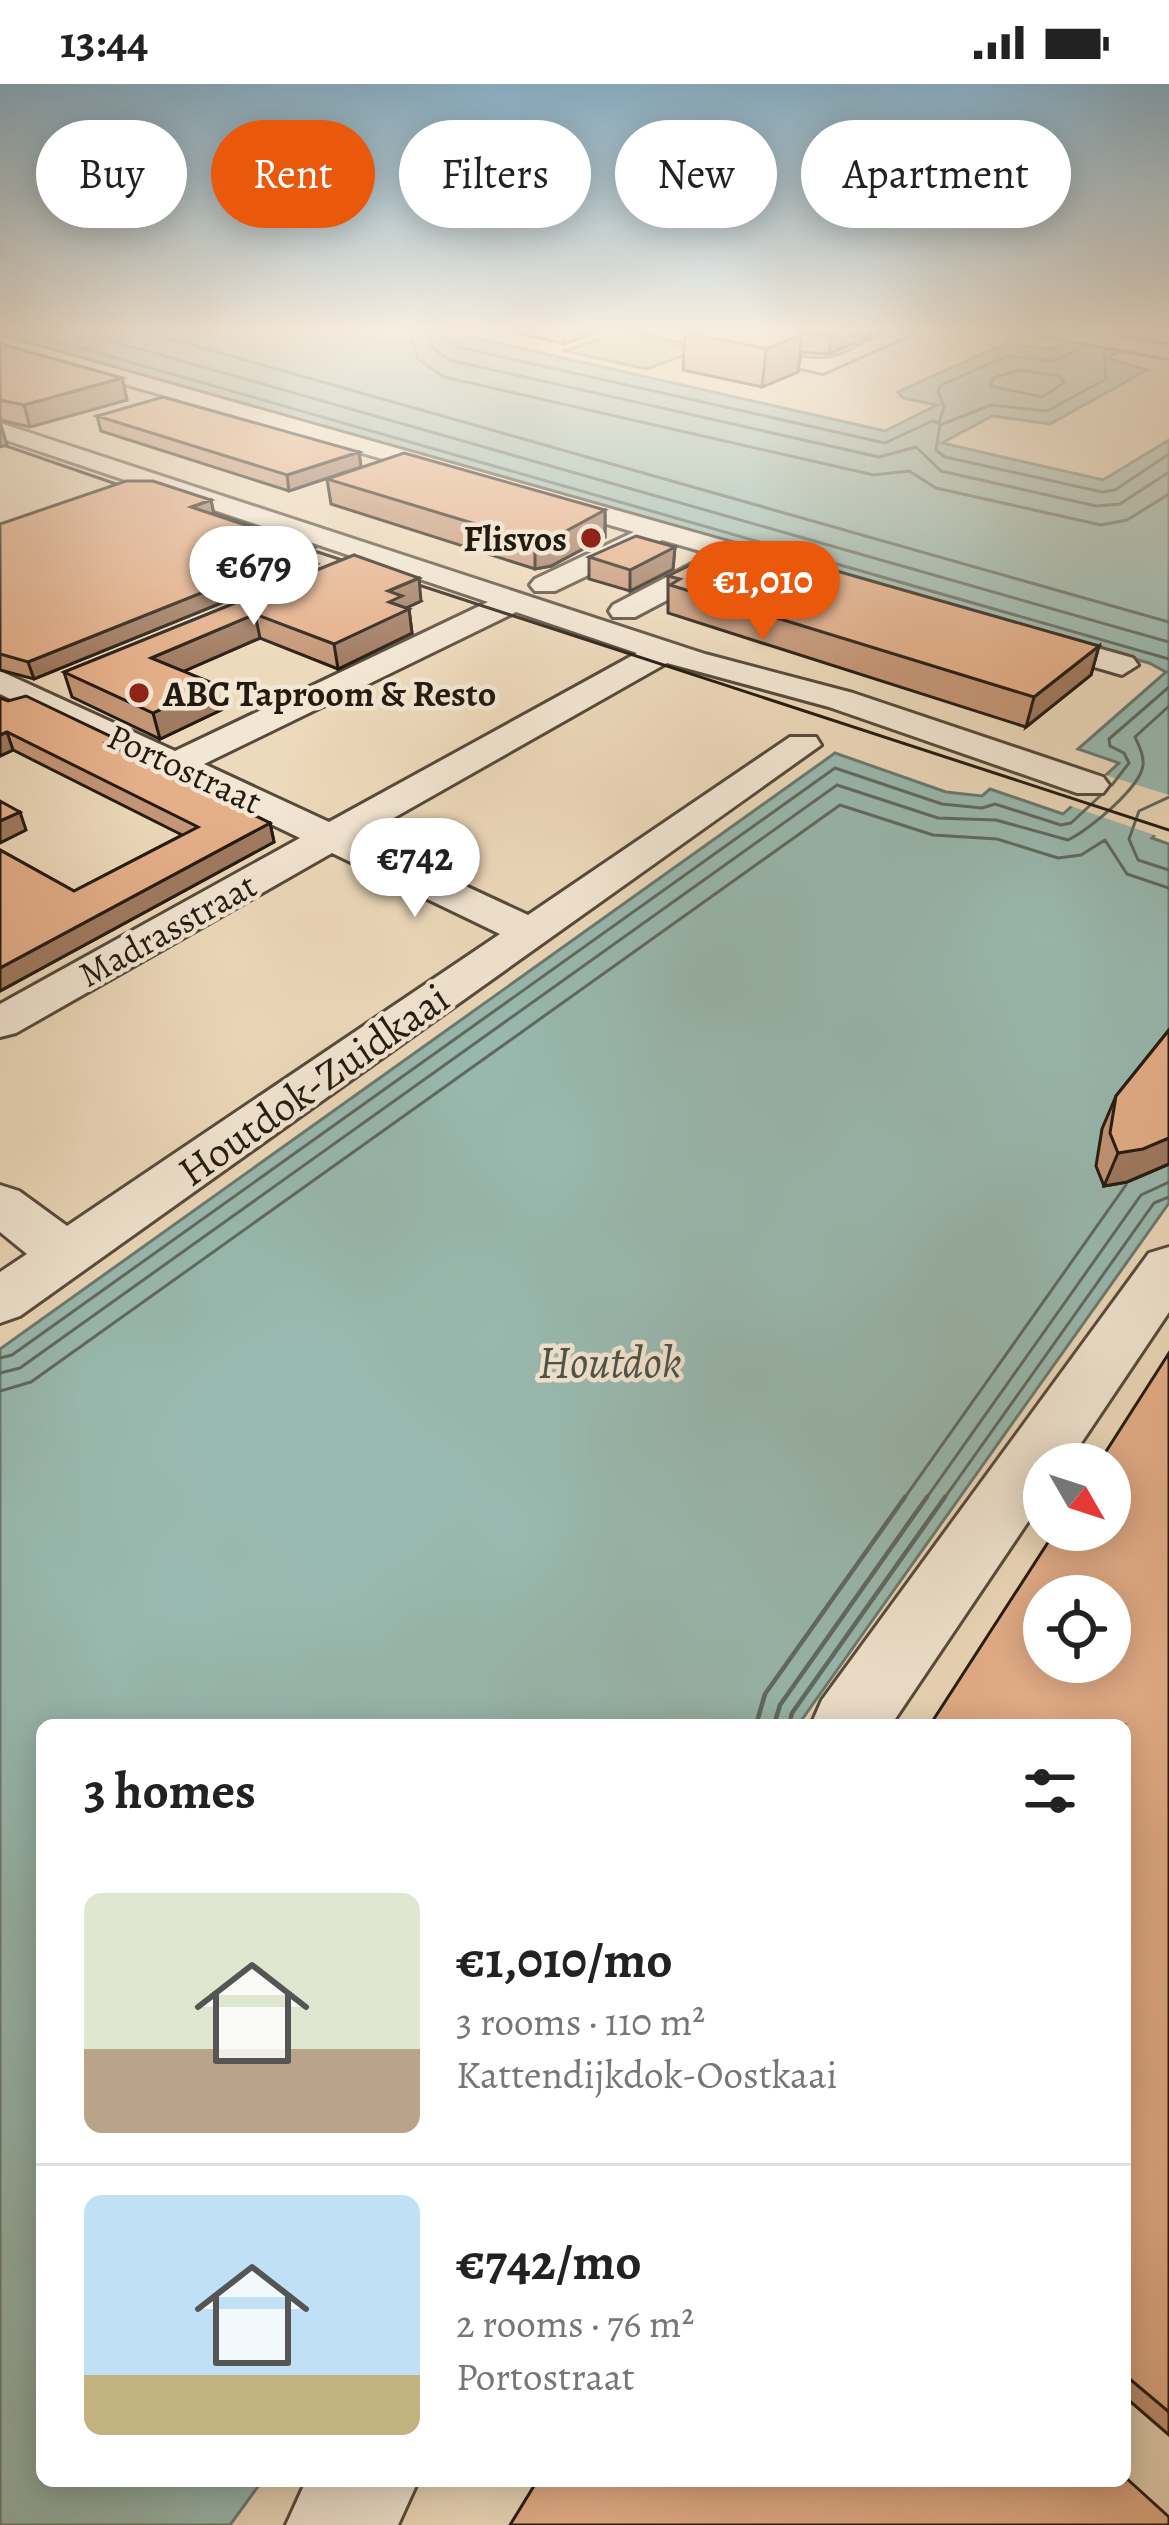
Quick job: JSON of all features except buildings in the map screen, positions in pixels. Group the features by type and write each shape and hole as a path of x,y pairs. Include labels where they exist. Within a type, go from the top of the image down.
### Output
{"street":[{"path":"35,442 377,554 530,593 657,656 841,700 1090,784"},
{"path":"346,442 841,583"},
{"path":"376,475 416,462"},
{"path":"176,764 659,531"},
{"path":"324,576 410,541"},
{"path":"624,611 736,553"},
{"path":"993,627 1122,665"},
{"name":"Madrasstraat","path":"0,1022 657,656"},
{"path":"11,696 75,680"},
{"name":"Portostraat","path":"11,696 176,764 531,933"},
{"name":"Houtdok-Zuidkaai","path":"0,1301 803,746"},
{"path":"0,1204 67,1255"},
{"path":"852,1719 1169,1268"},
{"path":"338,2525 363,2487"}],"water":[{"name":"Houtdok","path":"369,442 944,442 1103,480 1169,442 1169,819 1152,838 1169,844 1169,1203 802,1719 36,1719 36,2487 258,2487 230,2525 0,2525 0,1349 835,753 946,792 982,796 990,789 1063,814 1119,763 1078,749 1166,672 1149,663"}],"pier":[{"path":"1102,774 1169,795 1169,823 1157,836 1068,805"}],"tram line":[{"path":"0,444 148,495"},
{"path":"182,502 302,543"},
{"path":"284,541 1169,830"}],"place":[{"name":"Flisvos","path":"591,538"},
{"name":"ABC Taproom & Resto","path":"139,693"}]}
